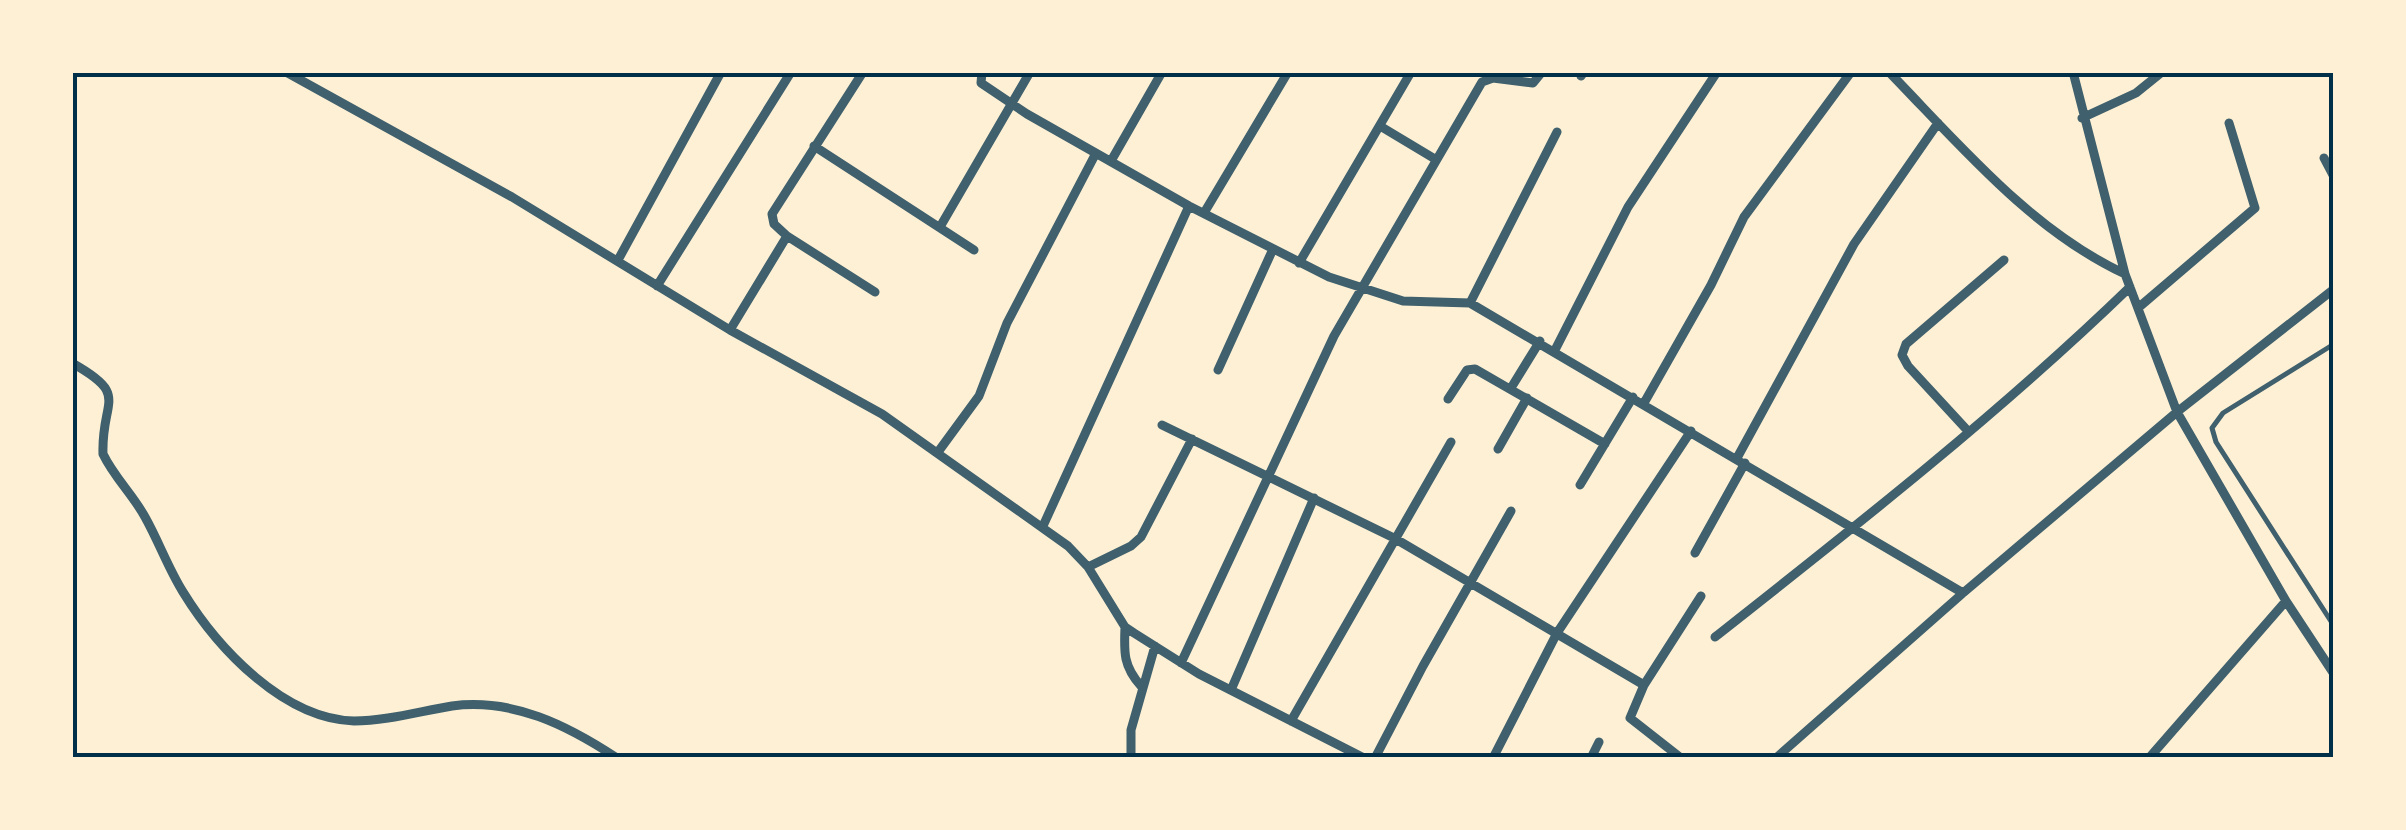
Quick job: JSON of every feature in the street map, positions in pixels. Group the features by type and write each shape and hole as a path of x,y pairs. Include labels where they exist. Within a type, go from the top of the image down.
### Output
{"street":[{"path":"286,72 512,196 730,330 882,414 1043,526 1088,567 1126,626 1154,646 1364,758"},
{"path":"618,260 721,72"},
{"path":"657,286 790,72"},
{"path":"863,72 772,214 774,224 787,236 875,292"},
{"path":"982,72 980,83 1010,103 1189,206 1299,263 1359,289 1403,301 1470,303 1963,593"},
{"path":"940,226 1030,72"},
{"path":"1111,161 1162,72"},
{"path":"1204,213 1288,72"},
{"path":"1299,263 1410,72"},
{"path":"1182,663 1267,476 1359,289 1435,159 1482,82 1494,78 1533,83 1542,72"},
{"path":"1555,350 1628,208 1718,72"},
{"path":"1644,403 1744,217 1851,72"},
{"path":"1890,72 2014,199 2086,254 2125,274"},
{"path":"2073,72 2125,274 2176,412 2334,674"},
{"path":"2082,118 2136,93 2162,72"},
{"path":"1695,553 1854,244 1938,123"},
{"path":"2138,308 2255,208 2229,123"},
{"path":"1380,126 1435,159"},
{"path":"1470,303 1557,132"},
{"path":"814,146 974,250"},
{"path":"938,452 979,396 1007,323 1096,153"},
{"path":"2324,158 2334,176"},
{"path":"1043,526 1189,206"},
{"path":"730,330 787,236"},
{"path":"1218,370 1273,249"},
{"path":"1967,430 1902,355 1906,344 2004,260"},
{"path":"1715,637 1854,527 2060,354 2130,287"},
{"path":"1776,758 2176,412 2334,289"},
{"path":"1511,388 1540,341"},
{"path":"72,362 107,386 110,396 103,454 147,520 184,594 226,648 275,693 298,709 326,718 358,721 490,704 565,726 616,758"},
{"path":"1448,399 1467,370 1475,370 1605,444"},
{"path":"1580,485 1633,397"},
{"path":"1498,450 1527,398"},
{"path":"1162,425 1394,538 1644,685"},
{"path":"1493,758 1557,633 1691,431"},
{"path":"1088,567 1131,546 1140,537 1192,440"},
{"path":"1291,722 1451,442"},
{"path":"1231,690 1314,498"},
{"path":"1376,758 1511,511"},
{"path":"1681,758 1630,718 1644,685 1701,596"},
{"path":"2149,758 2286,600"},
{"path":"1126,626 1124,662 1141,686"},
{"path":"1131,758 1130,730 1154,646"},
{"path":"1591,758 1599,742"}],"lane":[{"path":"2334,344 2224,413 2212,428 2216,442 2334,626"}]}
